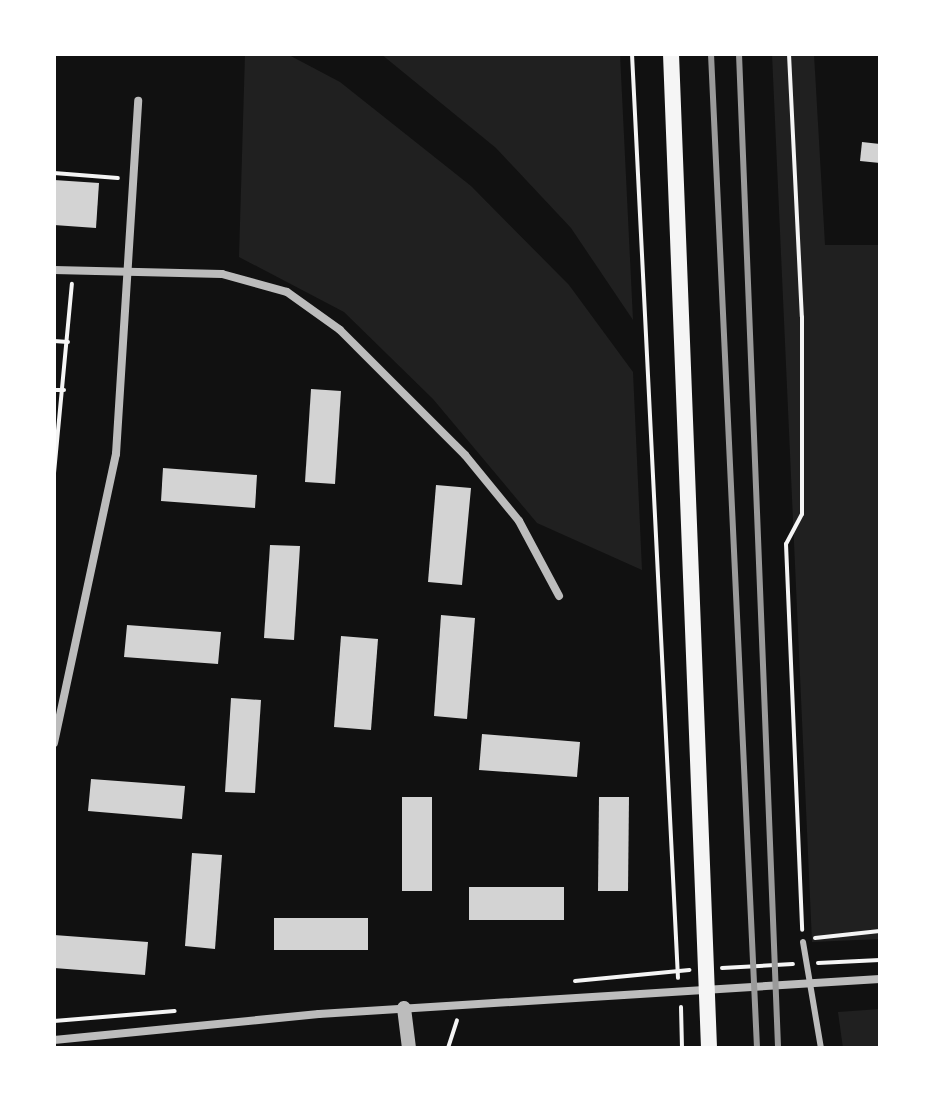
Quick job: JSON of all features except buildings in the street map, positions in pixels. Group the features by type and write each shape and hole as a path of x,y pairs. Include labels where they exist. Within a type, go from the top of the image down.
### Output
{"main road":[{"path":"671,54 709,1048"}],"street":[{"path":"54,743 116,454 138,101"},
{"path":"54,270 253,279 287,292 340,330 465,455 519,521 559,596"},
{"path":"54,1040 404,1008 880,979"},
{"path":"404,1008 409,1048"}],"lane":[{"path":"803,942 821,1048"}],"path":[{"path":"632,54 678,982"},
{"path":"789,54 802,514 786,544 803,942 880,931"},
{"path":"54,173 133,179"},
{"path":"54,473 61,438 73,271"},
{"path":"54,341 68,342"},
{"path":"54,390 64,390"},
{"path":"54,437 61,438"},
{"path":"657,971 880,960"},
{"path":"680,998 682,1048"},
{"path":"448,1048 458,1018"}],"shaded area":[{"path":"245,54 287,54 340,82 471,186 569,285 633,372 642,570 537,523 433,399 344,312 239,257"},
{"path":"381,54 620,54 633,320 571,228 496,148"},
{"path":"772,54 814,54 825,245 880,245 880,939 812,942"},
{"path":"880,1009 880,1048 843,1048 838,1012"}],"railway":[{"path":"711,54 757,1048"},
{"path":"739,54 778,1048"}]}
